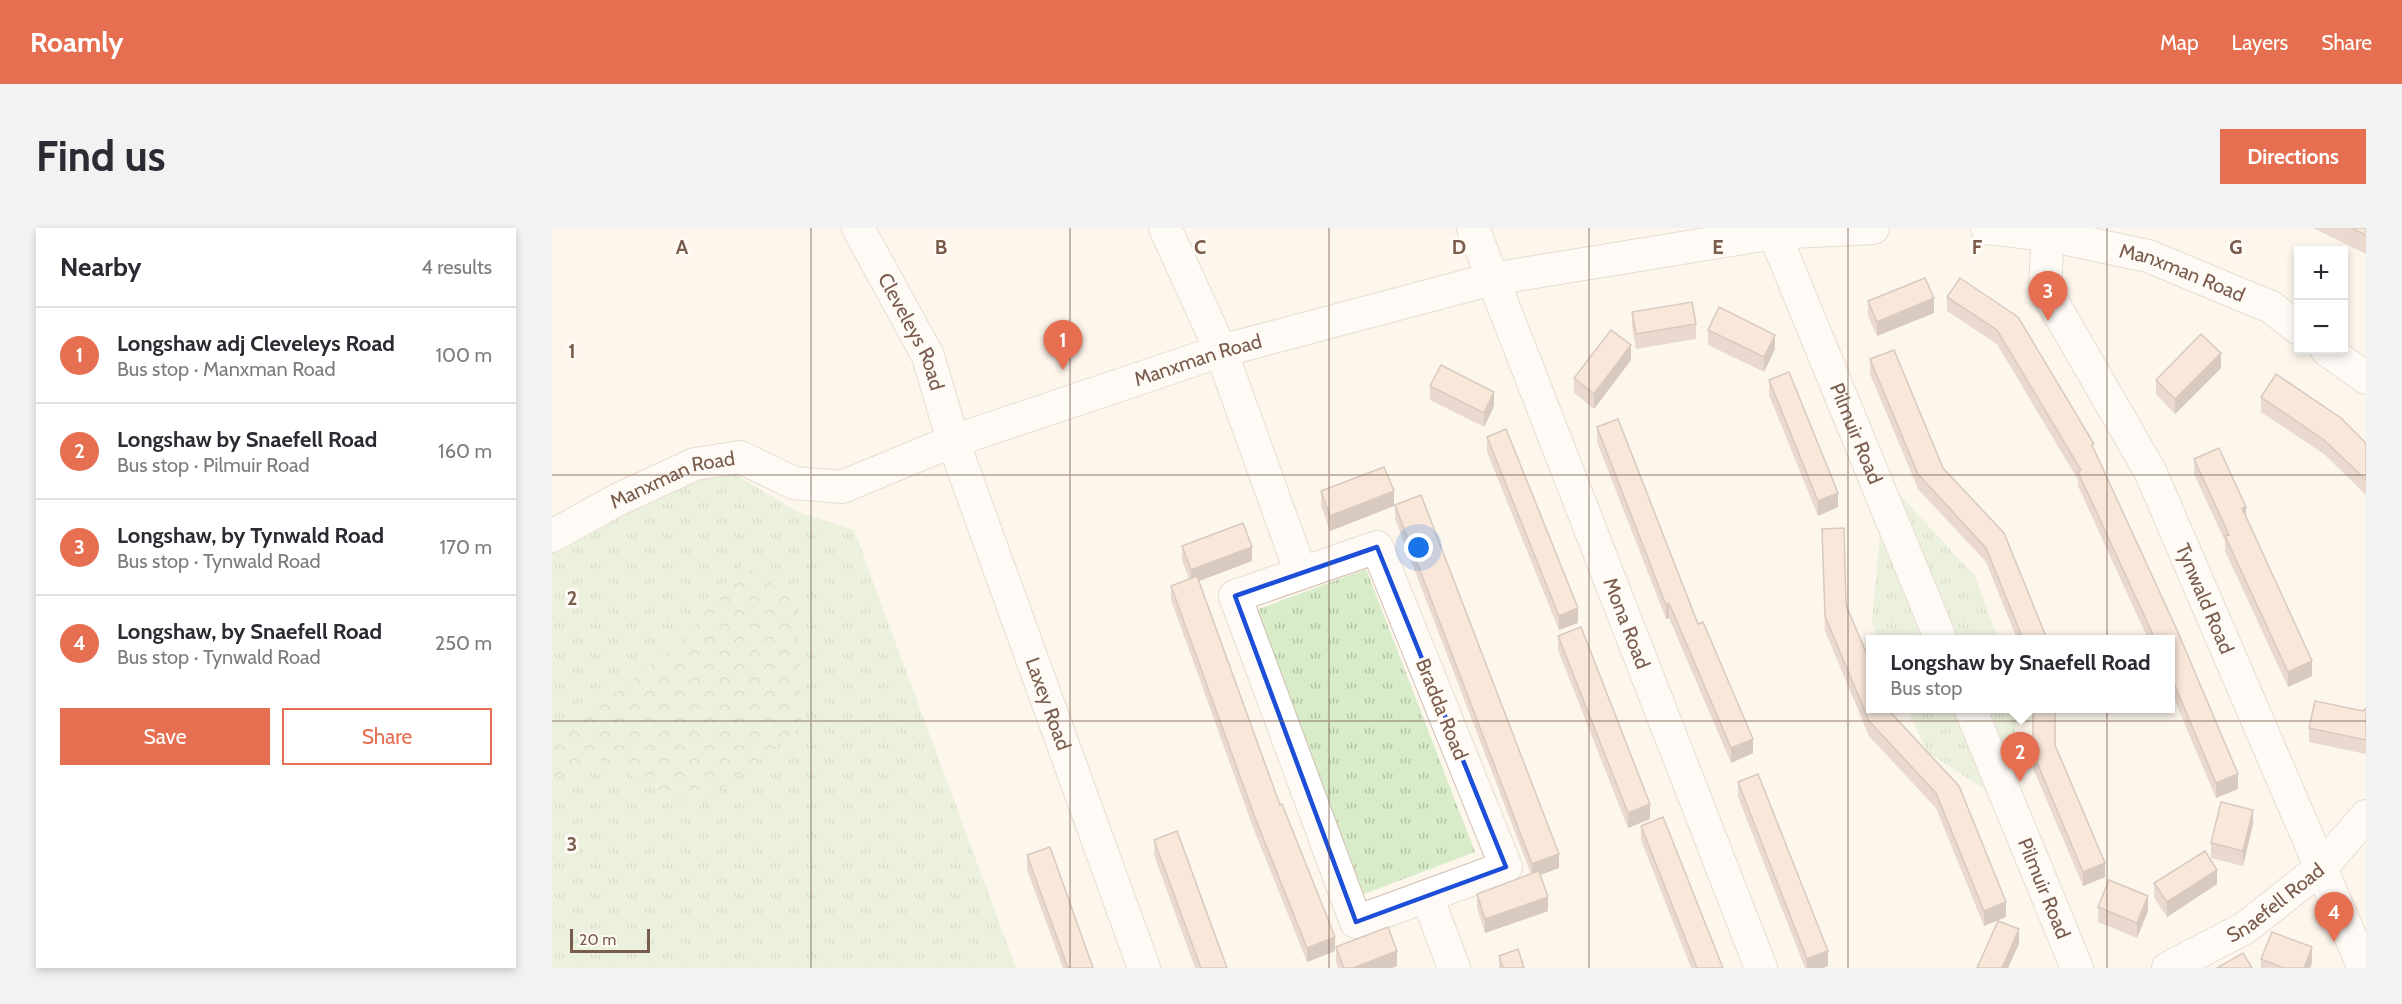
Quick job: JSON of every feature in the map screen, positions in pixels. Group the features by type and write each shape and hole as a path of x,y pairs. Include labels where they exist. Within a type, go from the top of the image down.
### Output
{"street":[{"name":"Cleveleys Road","path":"858,228 928,356 953,441"},
{"path":"1165,228 1221,351 1300,573"},
{"name":"Mona Road","path":"1473,228 1761,968"},
{"name":"Manxman Road","path":"552,536 617,500 695,464 740,457 794,483 842,487 953,441 1221,351 1492,279 1773,230 1873,228"},
{"name":"Manxman Road","path":"1987,228 2048,231 2148,256 2271,307 2294,325"},
{"name":"Pilmuir Road","path":"1773,230 1939,635"},
{"name":"Tynwald Road","path":"2048,231 2045,289 2150,471 2364,968"},
{"path":"2333,354 2366,378"},
{"name":"Laxey Road","path":"953,441 1144,968"},
{"name":"Bradda Road","path":"1377,547 1506,867 1356,922 1235,596 1300,573 1377,547"},
{"name":"Pilmuir Road","path":"1972,713 2077,968"},
{"name":"Snaefell Road","path":"2168,968 2245,928 2322,867 2366,816"},
{"path":"1427,896 1454,968"}],"highlighted area":[{"path":"1377,547 1506,867 1356,922 1235,596"}],"green space":[{"path":"736,475 798,512 854,530 1016,968 552,968 552,550 693,479"},
{"path":"1885,479 1975,576 1997,635 1877,635 1872,622"},
{"path":"743,563 797,603 802,726 697,808 591,756 552,781 552,746 687,635"},
{"path":"1366,569 1475,852 1364,894 1256,610"},
{"path":"1910,713 2017,713 2009,805 1927,752"}],"building":[{"path":"2352,228 2366,228 2366,235"},
{"path":"1925,278 1934,298 1877,322 1868,301"},
{"path":"1960,278 2018,317 2094,444 2092,445 2177,630 2238,774 2216,783 2175,686 2175,635 2153,635 2078,472 2081,470 1997,330 1947,297"},
{"path":"1692,302 1696,324 1636,334 1632,312"},
{"path":"1719,307 1775,335 1764,357 1708,330"},
{"path":"1611,330 1631,345 1594,394 1574,378"},
{"path":"2201,334 2221,353 2175,399 2156,380"},
{"path":"1894,350 1943,468 2004,533 2045,635 2021,635 1986,548 1918,474 1870,359"},
{"path":"1441,365 1494,392 1484,413 1430,386"},
{"path":"1789,372 1838,493 1818,501 1769,380"},
{"path":"2276,374 2341,418 2366,443 2366,480 2324,440 2261,397"},
{"path":"1618,419 1698,624 1703,622 1753,739 1731,748 1669,603 1666,605 1597,427"},
{"path":"1506,429 1578,608 1559,616 1487,437"},
{"path":"2219,448 2246,507 2242,508 2312,661 2288,672 2225,536 2229,535 2194,459"},
{"path":"1384,467 1394,491 1330,516 1321,491"},
{"path":"1421,495 1559,854 1532,864 1395,505"},
{"path":"1243,523 1252,547 1191,570 1182,546"},
{"path":"1844,528 1846,605 1866,652 1866,713 1892,713 1959,786 2006,902 1984,911 1936,793 1869,721 1825,616 1822,529"},
{"path":"1197,576 1280,805 1282,804 1335,937 1307,948 1254,815 1171,586"},
{"path":"1581,627 1650,804 1628,813 1558,636"},
{"path":"2315,701 2363,711 2366,708 2366,740 2309,728"},
{"path":"2033,713 2055,713 2055,745 2105,863 2083,872 2033,753"},
{"path":"1758,774 1828,951 1807,959 1738,782"},
{"path":"2221,802 2253,810 2243,851 2211,843"},
{"path":"1663,817 1723,968 1697,968 1641,826"},
{"path":"1177,831 1227,968 1201,968 1154,840"},
{"path":"1050,847 1093,968 1068,968 1027,855"},
{"path":"2205,851 2217,870 2167,902 2154,883"},
{"path":"1539,871 1548,897 1485,919 1477,894"},
{"path":"2109,880 2148,896 2137,923 2098,907"},
{"path":"1998,921 2019,929 2002,968 1977,968"},
{"path":"1388,927 1397,951 1353,968 1344,968 1336,947"},
{"path":"2272,932 2312,947 2304,968 2284,968 2261,959"},
{"path":"1518,949 1524,968 1503,968 1499,956"},
{"path":"2243,953 2252,968 2217,968"}],"place":[{"name":"Longshaw, by Tynwald Road","path":"2048,321"},
{"name":"Longshaw adj Cleveleys Road","path":"1063,370"},
{"name":"Longshaw by Snaefell Road","path":"2020,782"},
{"name":"Longshaw, by Snaefell Road","path":"2334,942"}]}
